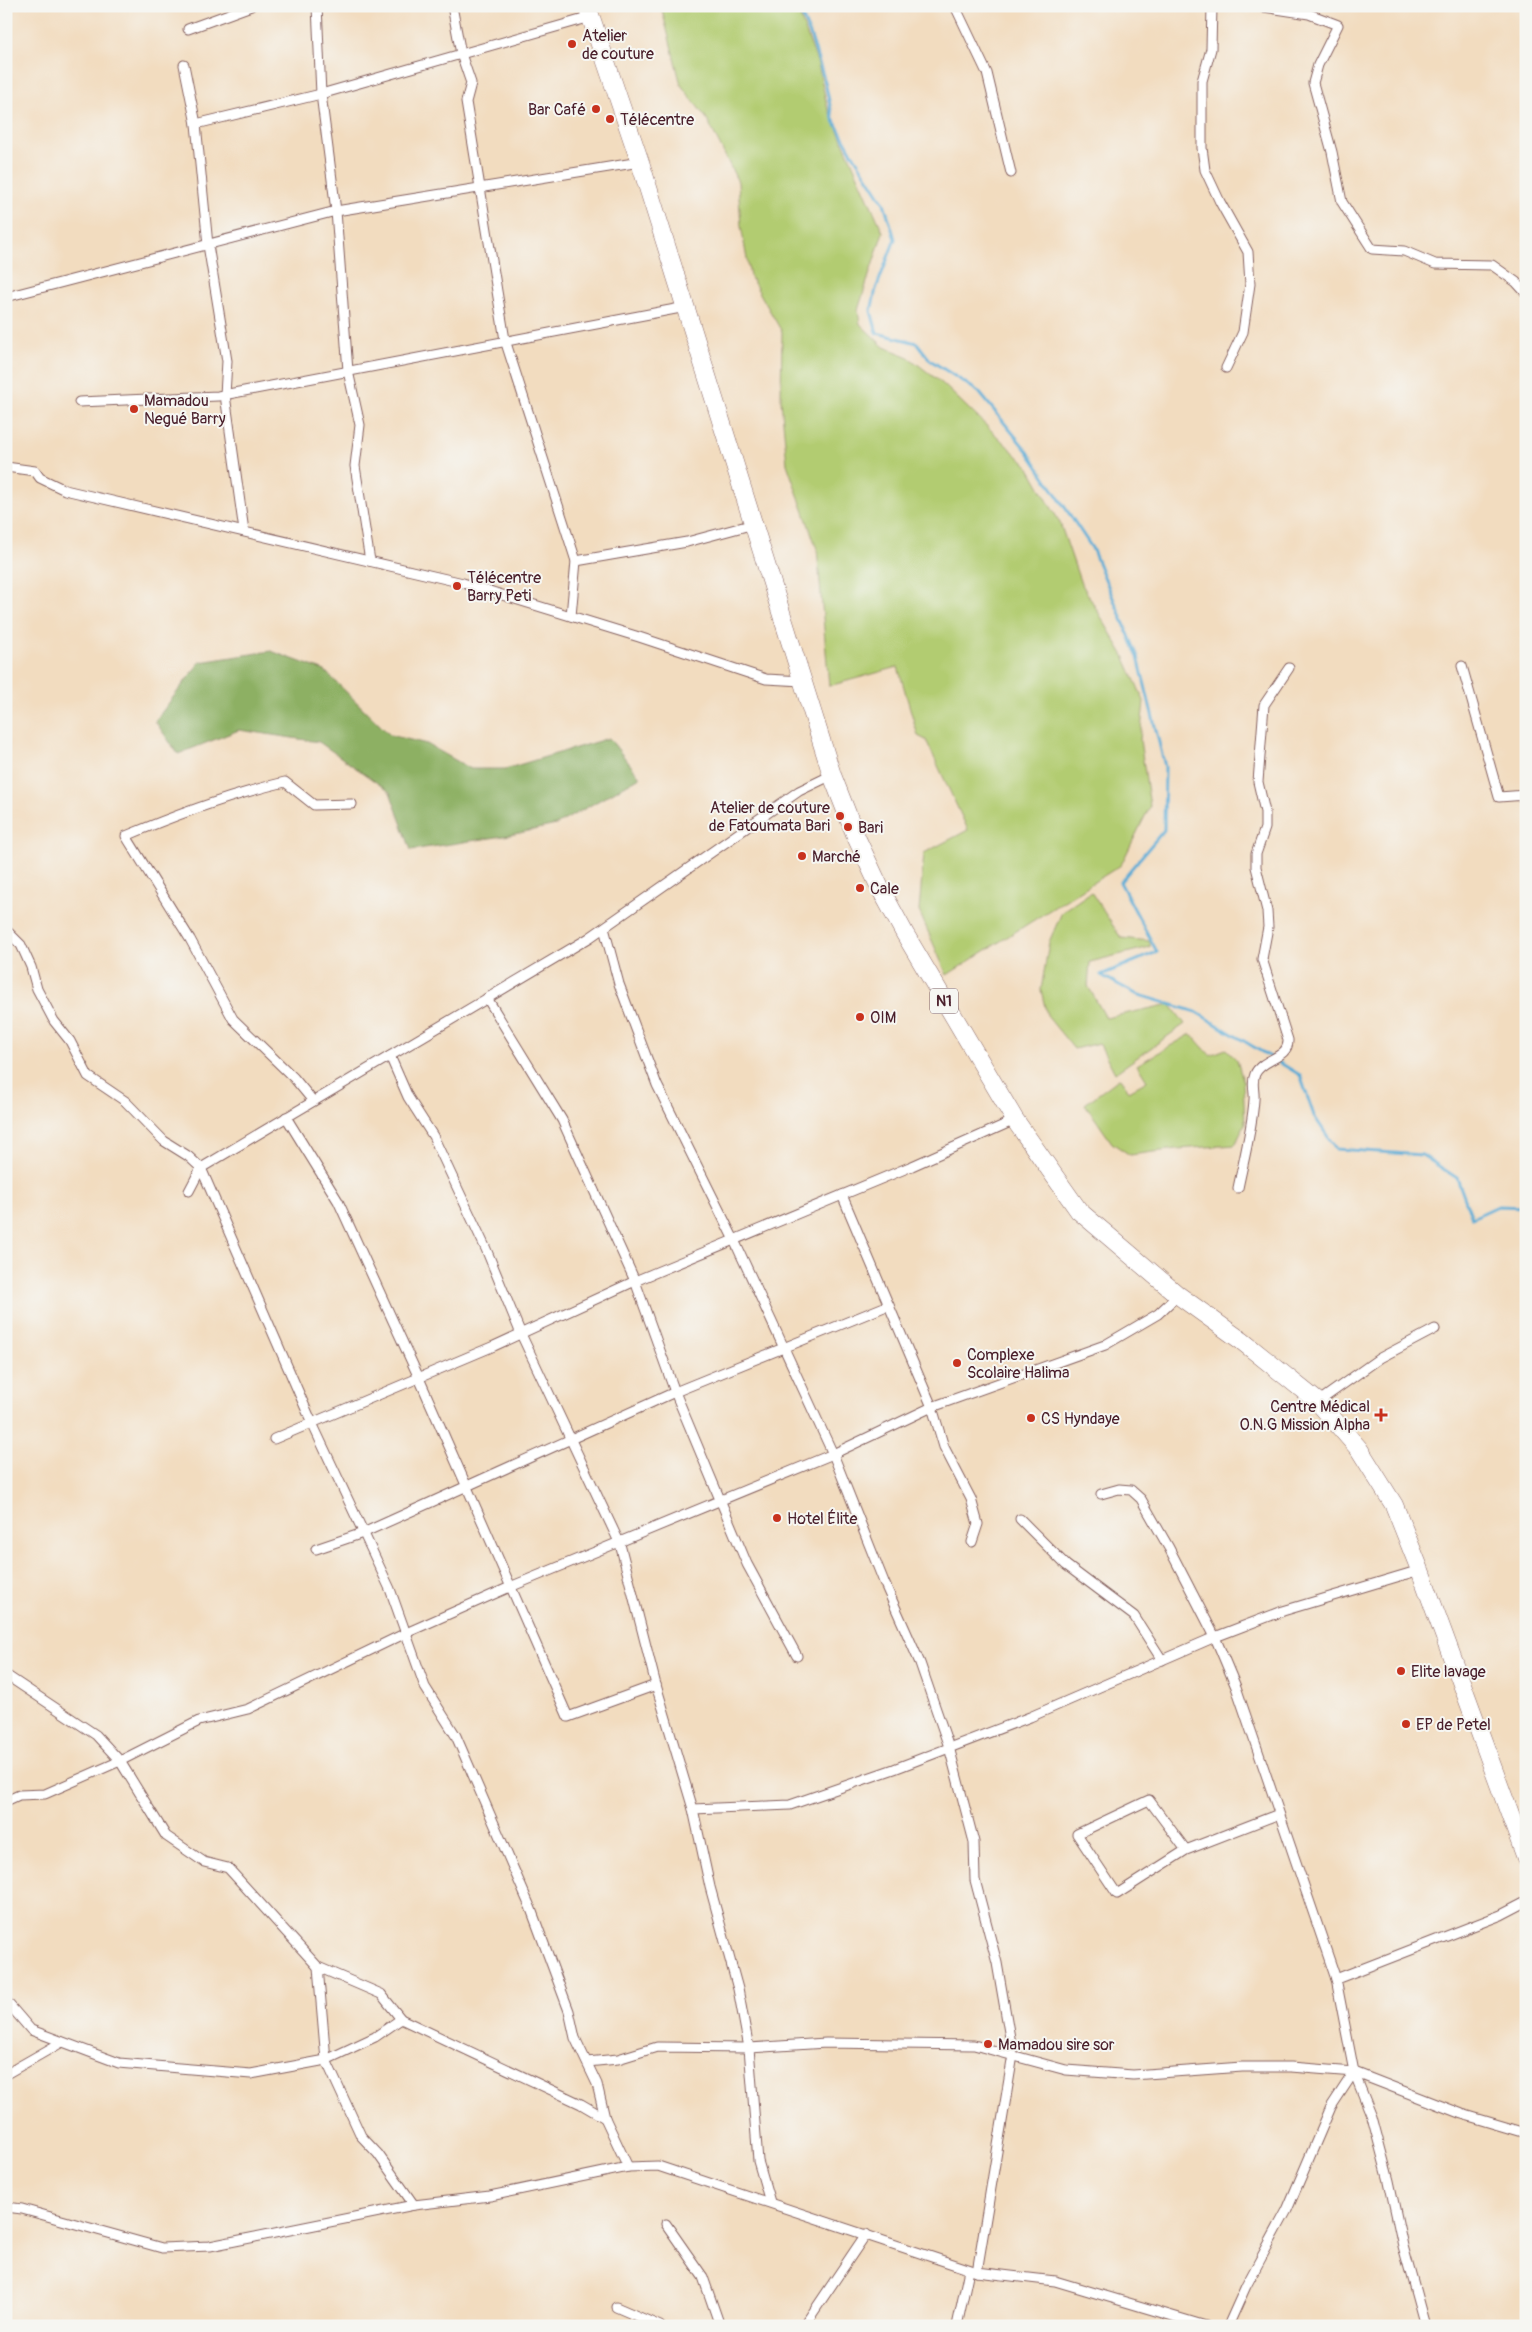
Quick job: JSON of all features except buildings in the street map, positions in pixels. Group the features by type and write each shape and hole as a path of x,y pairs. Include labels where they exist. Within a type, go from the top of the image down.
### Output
{"highway":[{"name":"N1","path":"589,11 640,162 832,775 880,888 1015,1120 1079,1211 1178,1295 1242,1341 1318,1402 1359,1449 1394,1505 1420,1570 1526,1858"}],"street":[{"path":"188,29 252,6"},
{"path":"317,6 321,94 336,211 348,371 360,425 355,466 370,561"},
{"path":"452,6 461,54 471,83 466,102 505,340 576,561 571,616"},
{"path":"955,6 987,73 1011,173"},
{"path":"1212,6 1211,49 1202,82 1202,148 1205,170 1220,202 1248,252 1250,284 1243,332 1226,368"},
{"path":"1258,6 1309,14 1338,24 1318,64 1313,83 1332,152 1342,202 1372,249 1404,251 1435,264 1492,265 1516,282 1526,293"},
{"path":"196,124 321,94 461,54 589,11"},
{"path":"184,65 196,124 208,245 227,361 225,395 244,531"},
{"path":"6,297 336,211 640,162"},
{"path":"79,402 225,395 505,340 686,307"},
{"path":"6,467 35,471 40,478 65,490 463,583 766,679 803,681"},
{"path":"576,561 687,542 754,524"},
{"path":"1462,666 1499,797 1526,795"},
{"path":"1238,1188 1254,1099 1252,1080 1262,1065 1285,1052 1288,1048 1288,1040 1262,959 1268,927 1267,911 1256,867 1256,854 1265,828 1265,812 1258,782 1264,705 1289,668"},
{"path":"190,1191 201,1168 604,928 799,791 832,775"},
{"path":"313,1101 294,1078 233,1019 190,939 126,836 193,809 245,791 284,782 314,805 352,804"},
{"path":"604,928 619,984 657,1085 734,1240 833,1454 884,1582 920,1663 950,1748 974,1842 975,1880 997,1963 1013,2055 973,2271 958,2326"},
{"path":"6,930 20,945 31,967 37,989 54,1021 70,1041 88,1076 125,1101 164,1141 188,1156 201,1168 312,1423 390,1589 425,1687 456,1736 531,1909 569,2011 575,2038 597,2084 605,2118 628,2167"},
{"path":"487,998 562,1120 635,1281 675,1392 747,1564 797,1656"},
{"path":"390,1056 408,1097 433,1136 486,1249 521,1334 620,1544 656,1685 692,1809 710,1887 738,1989 750,2048 758,2161 770,2202"},
{"path":"286,1117 338,1201 419,1378 568,1717 656,1685"},
{"path":"274,1439 521,1334 635,1281 842,1195 1015,1120"},
{"path":"842,1195 932,1407 944,1447 971,1500 978,1524 972,1542"},
{"path":"6,1801 20,1795 45,1794 120,1761 199,1721 248,1709 406,1633 510,1587 620,1544 833,1454 932,1407 1105,1344 1158,1314 1178,1295"},
{"path":"316,1549 363,1533 675,1392 889,1305"},
{"path":"1318,1402 1380,1358 1435,1329"},
{"path":"1101,1494 1119,1489 1131,1490 1141,1499 1169,1548 1215,1637 1236,1687 1336,1979 1354,2072 1372,2117 1389,2181 1403,2246 1417,2289 1425,2326"},
{"path":"1020,1519 1066,1565 1134,1616 1162,1660"},
{"path":"692,1809 790,1805 894,1769 1030,1717 1215,1637 1283,1611 1420,1570"},
{"path":"6,1675 96,1735 120,1761 166,1836 204,1862 228,1868 318,1967 381,1994 401,2019 582,2104 605,2118"},
{"path":"1186,1850 1150,1800 1077,1834 1117,1894 1186,1850 1279,1814"},
{"path":"1336,1979 1501,1915 1526,1902"},
{"path":"318,1967 326,2060 361,2136 378,2154 414,2205"},
{"path":"6,2001 31,2030 120,2063 251,2074 326,2060 375,2037 401,2019"},
{"path":"6,2074 62,2042"},
{"path":"587,2062 618,2060 657,2047 750,2048 826,2043 974,2045 1066,2070 1133,2075 1242,2067 1291,2067 1354,2072 1462,2114 1526,2133"},
{"path":"1228,2326 1246,2286 1287,2210 1332,2107 1354,2072"},
{"path":"6,2207 22,2209 162,2248 210,2246 414,2205 490,2196 628,2167 658,2166 973,2271 1055,2281 1206,2326"},
{"path":"666,2224 703,2277 720,2326"},
{"path":"804,2326 866,2234"},
{"path":"616,2307 660,2326"}],"green space":[{"path":"661,6 796,6 818,64 827,106 883,232 858,310 860,324 884,347 907,356 943,384 1028,466 1060,523 1080,581 1124,656 1144,701 1140,740 1150,806 1121,865 947,975 919,911 924,853 968,830 926,740 918,736 898,667 829,686 817,549 787,464 781,400 782,332 750,276 741,226 738,182 707,119 681,85"},
{"path":"271,651 325,671 390,735 427,744 471,769 505,769 609,738 640,777 556,825 510,835 411,850 390,792 319,742 239,730 178,754 155,721 200,662"},
{"path":"1091,892 1121,938 1150,941 1150,947 1090,962 1088,986 1106,1018 1170,1004 1185,1024 1115,1073 1099,1043 1074,1049 1047,1016 1041,990 1049,942 1062,912"},
{"path":"1191,1034 1210,1055 1226,1049 1237,1060 1243,1081 1245,1124 1235,1145 1177,1149 1130,1155 1112,1143 1085,1104 1120,1078 1129,1091 1147,1081 1137,1065"}],"waterway":[{"path":"798,6 811,37 825,82 833,119 884,203 895,239 876,289 871,311 877,333 917,343 930,360 979,392 1028,452 1092,548 1138,657 1165,767 1164,830 1120,882 1157,952 1101,975 1136,994 1196,1012 1300,1075 1314,1116 1336,1149 1422,1155 1457,1178 1472,1218 1498,1206 1526,1207"}],"place":[{"name":"Atelier de couture","path":"572,44"},
{"name":"Bar Café","path":"596,109"},
{"name":"Télécentre","path":"610,119"},
{"name":"Mamadou Negué Barry","path":"134,409"},
{"name":"Télécentre Barry Peti","path":"457,586"},
{"name":"Atelier de couture de Fatoumata Bari","path":"840,816"},
{"name":"Bari","path":"848,827"},
{"name":"Marché","path":"802,856"},
{"name":"Cale","path":"860,888"},
{"name":"OIM","path":"860,1017"},
{"name":"Complexe Scolaire Halima","path":"957,1363"},
{"name":"Centre Médical O.N.G Mission Alpha","path":"1381,1415"},
{"name":"CS Hyndaye","path":"1031,1418"},
{"name":"Hotel Élite","path":"777,1518"},
{"name":"Elite lavage","path":"1401,1671"},
{"name":"EP de Petel","path":"1406,1724"},
{"name":"Mamadou sire sor","path":"988,2044"}]}
